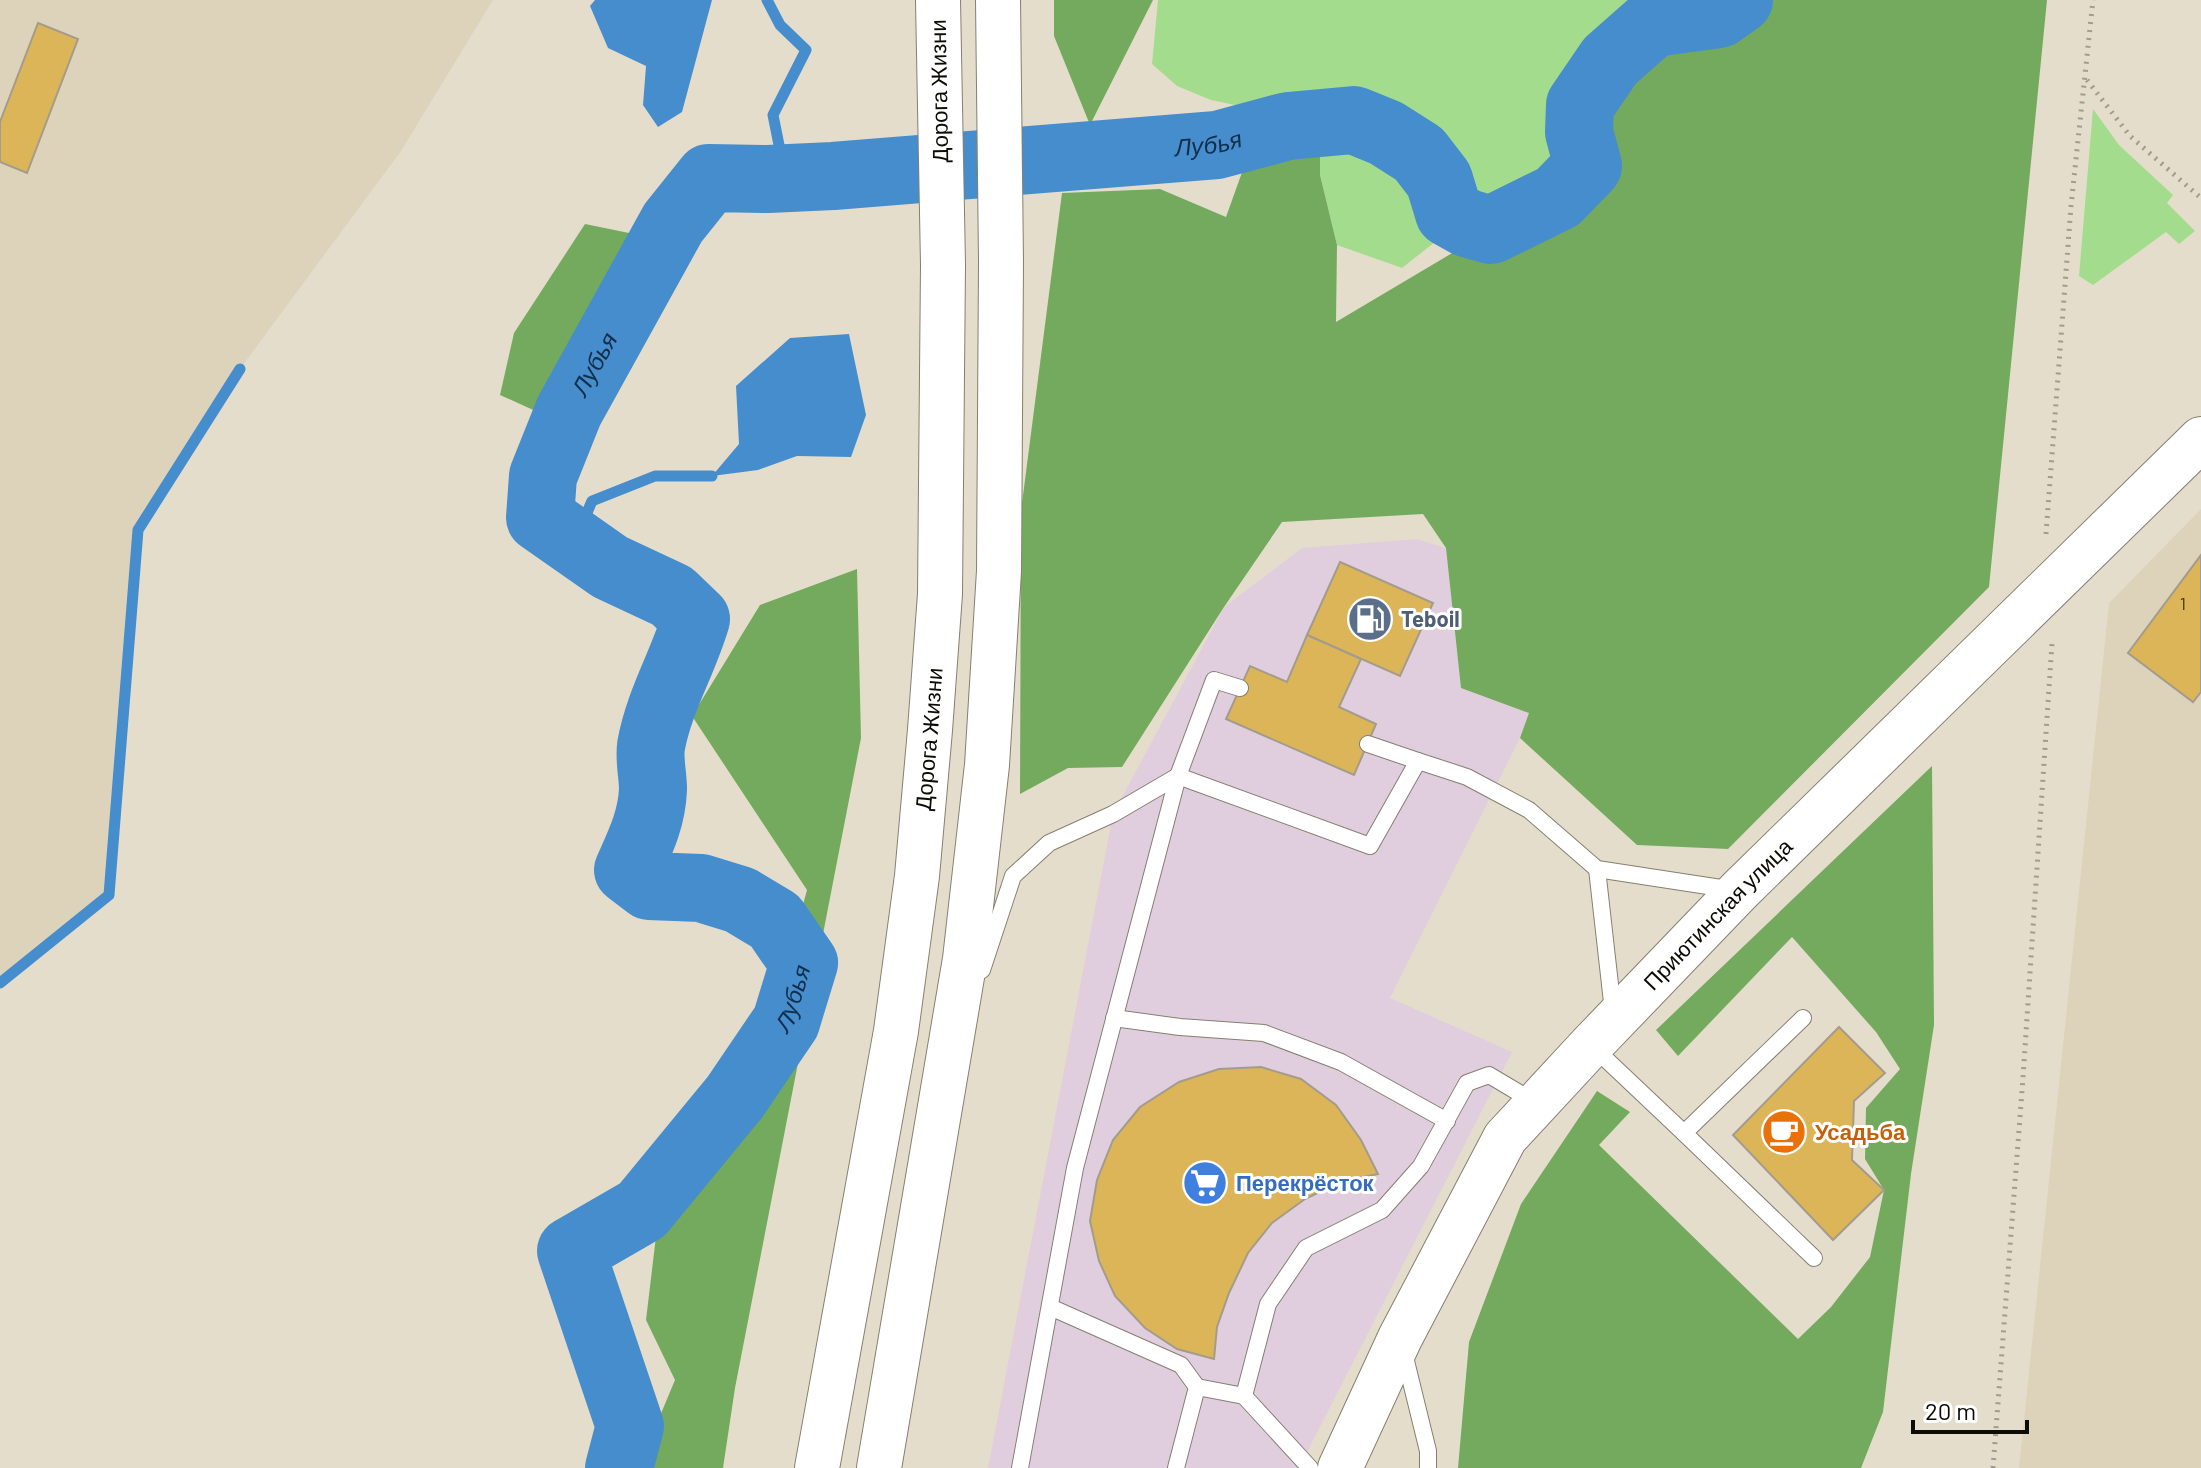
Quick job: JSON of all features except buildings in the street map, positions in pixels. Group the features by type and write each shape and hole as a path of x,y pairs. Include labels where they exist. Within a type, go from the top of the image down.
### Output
{"main road":[{"name":"Дорога Жизни","path":"817,1468 896,1031 917,876 940,594 943,265 938,0"},
{"path":"879,1468 965,959 987,765 999,571 1001,262 998,0"},
{"name":"Приютинская улица","path":"1340,1468 1400,1338 1505,1138 1602,1032 1740,890 2201,439"}],"lane":[{"path":"1020,1468 1075,1168 1178,776 1214,680 1240,688"},
{"path":"1368,744 1467,777 1529,810 1597,869 1740,890"},
{"path":"1178,776 1370,846 1418,761"},
{"path":"944,1082 1013,876 1049,843 1113,814 1178,776"},
{"path":"1597,869 1602,1032 1684,1133 1814,1258"},
{"path":"1114,1018 1264,1033 1341,1062 1447,1121"},
{"path":"1684,1133 1803,1018"},
{"path":"1244,1396 1268,1304 1306,1248 1382,1210 1421,1166 1467,1083 1489,1075 1537,1103"},
{"path":"1050,1307 1181,1365 1197,1387 1244,1396 1310,1468"},
{"path":"1400,1338 1428,1451 1428,1468"},
{"path":"1176,1468 1197,1387"}],"path":[{"path":"2045,547 2071,206 2093,0"},
{"path":"2086,79 2130,136 2201,198"},
{"path":"1993,1468 2026,1031 2052,644 2050,634"}],"shaded area":[{"path":"0,0 493,0 401,151 240,369 138,530 109,895 0,983"},
{"path":"2201,509 2201,1468 2019,1468 2109,603"},
{"path":"1417,539 1446,548 1461,687 1530,713 1390,998 1512,1052 1299,1468 988,1468 1113,814 1224,607 1302,548"}],"green space":[{"path":"1054,0 1153,0 1090,125 1054,36"},
{"path":"1158,0 1739,0 1719,14 1653,23 1579,132 1588,166 1558,197 1491,230 1445,234 1402,268 1337,245 1320,175 1320,123 1211,100 1177,86 1152,64"},
{"path":"1739,0 2047,0 1989,587 1728,849 1637,845 1520,738 1529,713 1461,688 1446,548 1423,514 1282,522 1122,767 1068,768 1020,794 1021,511 1062,193 1160,189 1226,217 1264,111 1320,123 1320,175 1337,245 1336,322 1491,230 1558,197 1588,166 1579,132 1580,105 1610,61 1653,23 1719,14"},
{"path":"2093,109 2119,145 2173,195 2167,203 2195,231 2179,244 2166,232 2093,285 2079,276"},
{"path":"585,224 634,234 542,414 500,395 514,333"},
{"path":"857,569 861,738 735,1388 723,1468 644,1468 652,1435 675,1380 646,1320 657,1228 777,1000 807,890 692,716 760,605"},
{"path":"1932,766 1934,1025 1911,1174 1883,1412 1861,1468 1458,1468 1469,1342 1521,1204 1597,1091 1630,1112 1599,1145 1798,1339 1831,1307 1870,1257 1884,1190 1865,1159 1866,1108 1900,1069 1876,1032 1792,937 1678,1056 1656,1030"}],"water":[{"path":"595,0 712,0 682,112 658,127 643,105 646,66 608,48 590,6"},
{"path":"849,334 866,415 851,457 797,456 758,470 712,476 739,444 736,386 790,338"}],"waterway":[{"path":"767,0 780,25 806,50 773,115 781,155 768,179"},
{"name":"Лубья","path":"619,1468 630,1426 571,1251 642,1210 735,1097 786,1022 804,963 775,921 740,900 701,888 649,886 628,870 650,811 653,789 651,751 655,729 696,619 672,596 610,567 540,518 543,476 569,411 673,223 709,178 833,176 1217,145 1288,126 1354,120 1386,133 1419,154 1439,180 1449,213 1467,223 1491,230 1558,197 1588,166 1579,132 1580,105 1610,61 1653,23 1719,14 1739,0"},
{"path":"0,983 109,895 138,530 240,369"},
{"path":"540,518 583,522 592,501 655,476 712,476"}],"place":[{"name":"Teboil","path":"1370,619"},
{"name":"Усадьба","path":"1784,1132"},
{"name":"Перекрёсток","path":"1205,1183"}]}
